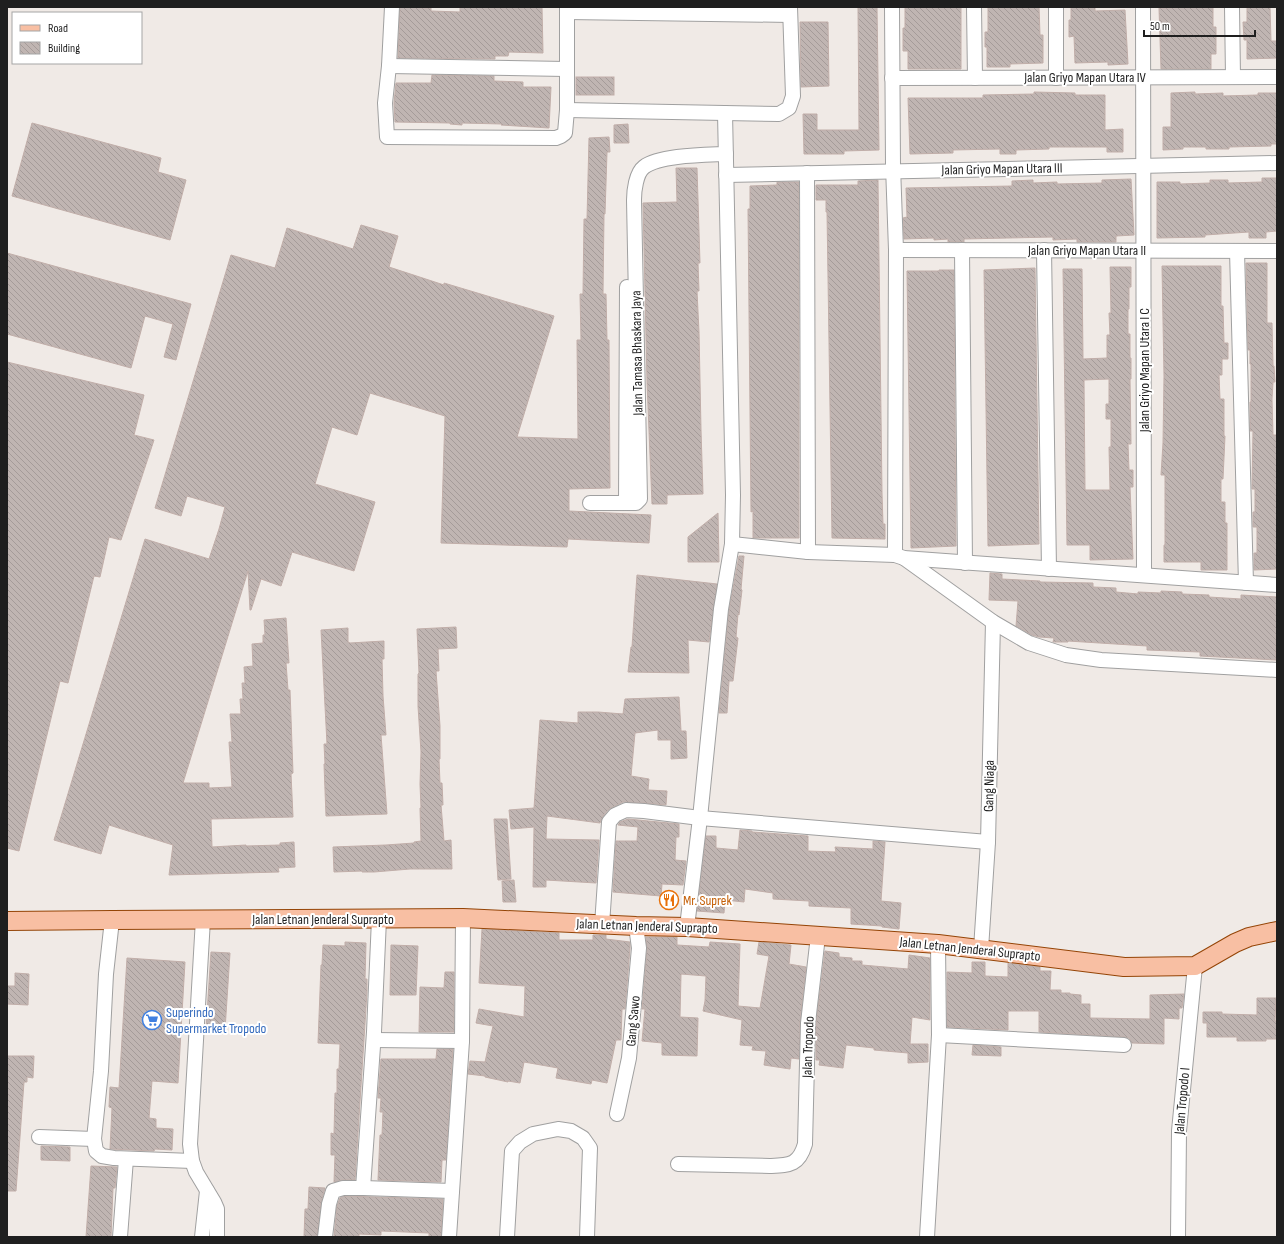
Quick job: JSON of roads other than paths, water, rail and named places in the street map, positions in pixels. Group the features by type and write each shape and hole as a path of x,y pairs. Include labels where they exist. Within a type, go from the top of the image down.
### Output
{"main road":[{"name":"Jalan Letnan Jenderal Suprapto","path":"7,921 463,918 602,925 687,927 938,944 1124,967 1194,966 1234,943 1249,937 1277,931"}],"street":[{"path":"392,7 389,66 385,103 387,137 556,138 561,136 565,133 567,110 567,10 790,11 793,96 789,108 779,114 567,110"},
{"path":"892,7 899,557"},
{"path":"974,7 975,78"},
{"path":"1056,7 1056,78"},
{"name":"Jalan Griyo Mapan Utara I C","path":"1143,7 1144,574"},
{"path":"1232,7 1233,77"},
{"path":"389,66 566,69"},
{"name":"Jalan Griyo Mapan Utara IV","path":"892,78 1277,76"},
{"path":"687,927 700,818 720,609 732,544 733,495 725,113"},
{"name":"Jalan Tamasa Bhaskara Jaya","path":"590,503 636,503 640,499 634,191 639,175 643,168 659,160 689,156 726,154"},
{"name":"Jalan Griyo Mapan Utara III","path":"726,175 1277,163"},
{"path":"807,174 808,552"},
{"name":"Jalan Griyo Mapan Utara II","path":"896,250 1277,251"},
{"path":"962,250 965,563"},
{"path":"1044,250 1048,569"},
{"path":"1237,251 1246,583"},
{"path":"732,544 808,552 899,557 1115,574 1144,574 1277,585"},
{"path":"899,557 993,622 1029,643 1066,655 1101,660 1277,670"},
{"name":"Gang Niaga","path":"981,949 988,842 993,622"},
{"path":"602,925 609,822 615,815 626,810 700,818 988,842"},
{"path":"449,1237 462,1041 463,918"},
{"path":"203,919 190,1144 192,1161 196,1172 217,1209 217,1237"},
{"path":"363,1188 374,1040 379,919"},
{"path":"112,920 106,974 101,1071 94,1140 96,1151 100,1155 126,1159 192,1161"},
{"name":"Gang Sawo","path":"617,1114 630,1050 639,948 636,926"},
{"name":"Jalan Tropodo","path":"678,1164 770,1166 794,1163 799,1158 805,1144 808,1023 818,936"},
{"path":"927,1237 938,1035 938,944"},
{"name":"Jalan Tropodo I","path":"1178,1237 1179,1131 1194,966"},
{"path":"938,1035 1124,1045"},
{"path":"374,1040 462,1041"},
{"path":"507,1237 512,1151 520,1142 533,1134 558,1129 571,1132 583,1138 590,1148 587,1237"},
{"path":"39,1137 94,1140"},
{"path":"120,1237 126,1159"},
{"path":"325,1237 329,1204 333,1191 343,1188 363,1188 452,1191"},
{"path":"202,1237 207,1191"}],"place":[{"name":"Mr. Suprek","path":"669,900"},
{"name":"Superindo Supermarket Tropodo","path":"152,1020"}]}
